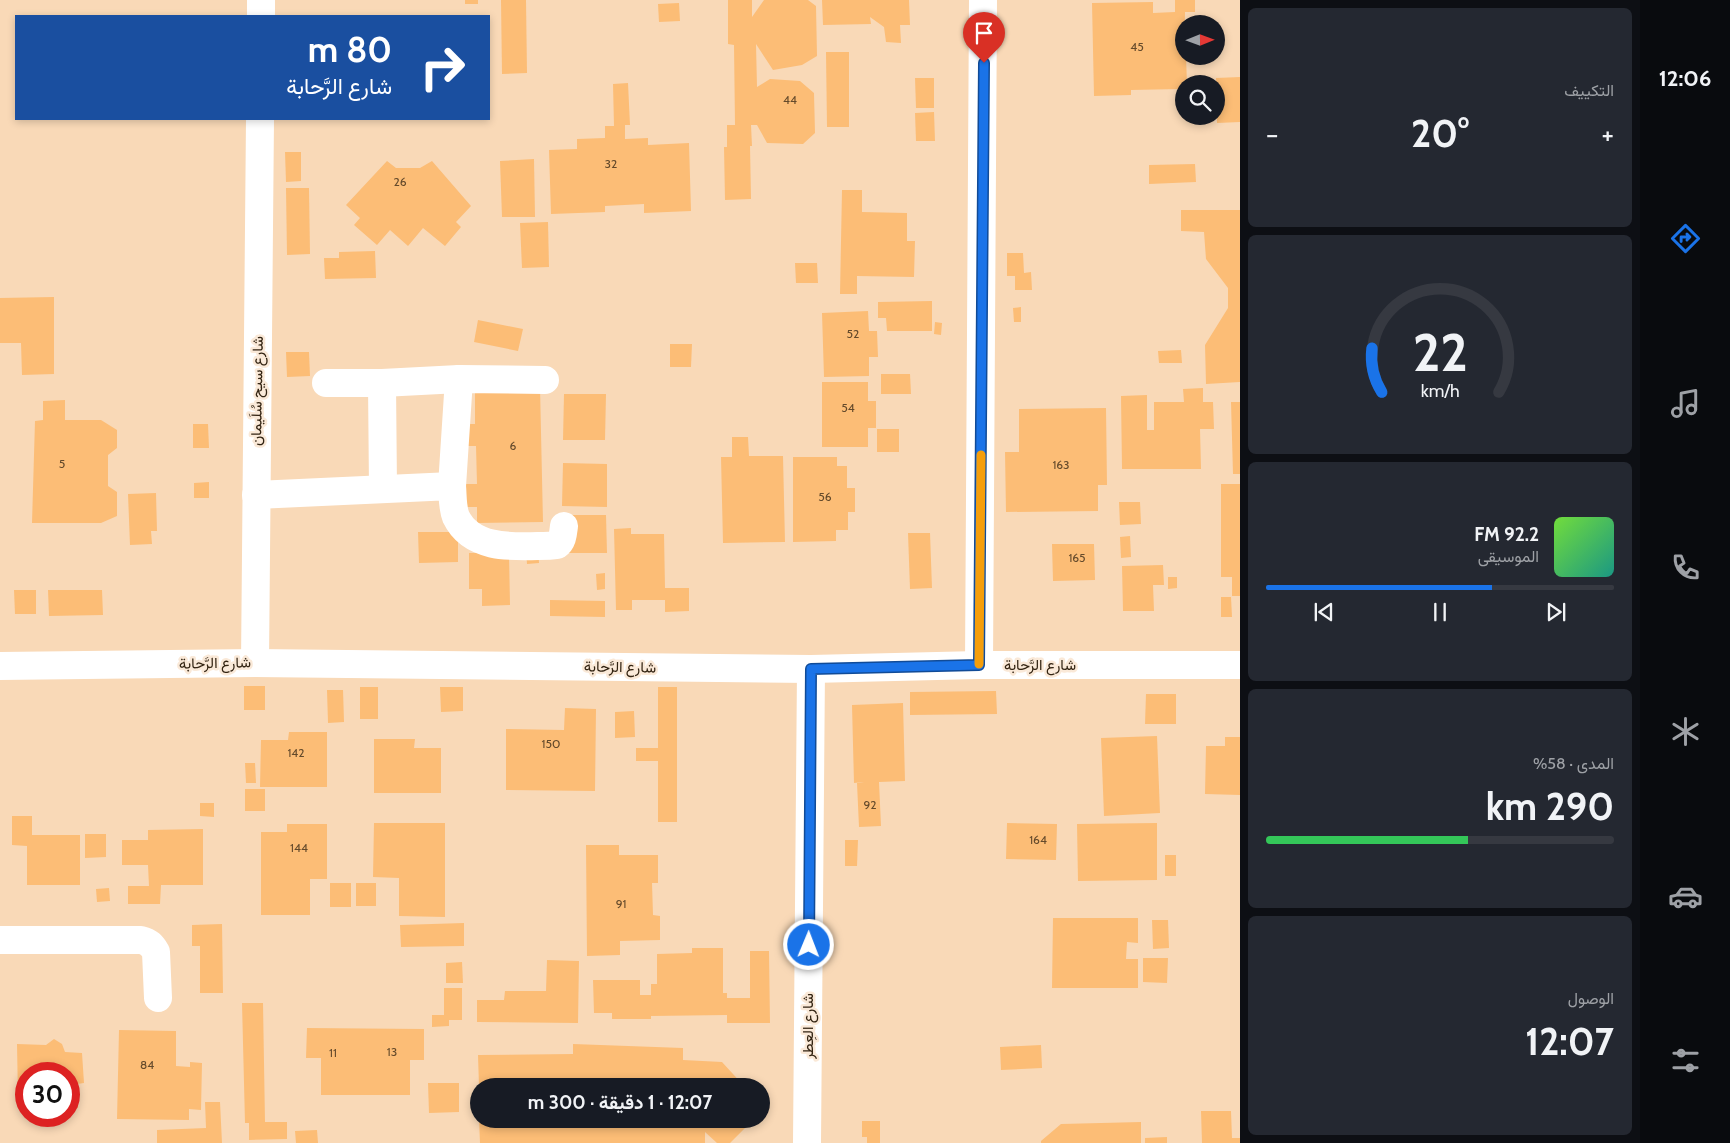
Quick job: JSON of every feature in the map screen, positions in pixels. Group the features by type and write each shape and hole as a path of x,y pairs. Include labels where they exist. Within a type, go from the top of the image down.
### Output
{"street":[{"path":"261,0 261,15"},
{"path":"979,665 983,0"},
{"name":"شارع سيح سُلَيمان","path":"255,663 260,120"},
{"path":"459,379 452,486 454,507 459,521 466,530 480,540 503,547 552,546 560,543 564,526"},
{"path":"326,383 382,383 459,379 546,380"},
{"path":"382,383 383,489"},
{"path":"256,495 452,486"},
{"name":"شارع الرَّحابة","path":"0,666 255,663 811,669 979,665 1240,665"},
{"name":"شارع العِطر","path":"807,1143 811,669"},
{"path":"0,940 141,940 147,942 156,952 158,998"}],"building":[{"path":"465,0 478,0 478,4 465,4"},
{"path":"501,0 526,0 527,73 502,74"},
{"path":"728,0 752,0 752,17 764,0 808,0 816,6 817,56 802,65 773,70 756,44 757,87 770,79 800,81 814,93 815,133 803,144 767,143 757,125 751,125 751,199 725,200 724,147 727,147 727,125 735,125 734,45 728,44"},
{"path":"822,0 909,0 910,25 900,25 901,43 886,42 884,27 870,17 871,24 823,25"},
{"path":"1175,0 1195,0 1195,12 1175,15 1175,65 1186,65 1187,75 1175,75 1175,89 1131,90 1131,95 1094,96 1092,3 1153,2 1153,13 1175,12"},
{"path":"679,3 680,21 659,22 658,4"},
{"path":"826,52 849,52 849,127 827,127"},
{"path":"1240,77 1240,122 1225,123 1225,78"},
{"path":"915,78 934,78 934,108 916,108"},
{"path":"628,83 630,125 625,125 625,139 648,138 648,145 689,143 691,211 644,213 644,204 605,206 605,212 551,214 549,150 577,149 577,139 605,138 605,126 614,126 613,84"},
{"path":"934,112 935,141 916,141 915,113"},
{"path":"285,152 301,152 301,181 286,182"},
{"path":"534,159 535,217 502,217 500,161"},
{"path":"387,161 396,168 420,168 432,161 471,206 456,222 461,227 445,246 423,228 408,246 390,230 377,245 354,225 360,218 346,205"},
{"path":"1195,164 1196,182 1149,184 1149,165"},
{"path":"286,188 309,188 310,254 287,255"},
{"path":"842,190 862,190 862,212 907,213 907,241 915,241 914,277 857,276 857,294 840,294"},
{"path":"1181,210 1240,210 1240,382 1206,384 1205,345 1228,308 1228,288 1206,259 1204,232 1181,231"},
{"path":"548,222 549,267 522,268 520,223"},
{"path":"375,251 376,278 325,279 324,258 339,258 339,252"},
{"path":"1007,253 1023,253 1024,273 1031,272 1032,290 1015,290 1015,276 1007,276"},
{"path":"795,263 817,263 818,283 796,283"},
{"path":"54,297 54,374 22,375 21,343 0,343 0,298"},
{"path":"932,301 932,331 887,331 886,318 878,318 878,302"},
{"path":"1021,307 1021,322 1014,322 1013,308"},
{"path":"868,311 869,331 877,331 878,357 869,357 869,376 824,377 822,313"},
{"path":"478,320 523,329 518,351 474,342"},
{"path":"935,322 942,323 941,335 934,334"},
{"path":"670,344 692,344 691,367 670,367"},
{"path":"1181,350 1182,363 1159,363 1158,351"},
{"path":"286,352 309,352 310,376 287,377"},
{"path":"881,374 910,374 911,394 881,394"},
{"path":"822,382 868,382 868,401 876,401 876,428 868,428 868,447 822,447"},
{"path":"540,387 543,522 477,523 477,507 463,507 463,484 477,484 476,446 462,446 462,424 475,424 475,388"},
{"path":"1203,388 1203,402 1213,402 1214,429 1200,429 1201,469 1122,469 1121,396 1147,395 1147,430 1154,430 1154,402 1184,402 1183,389"},
{"path":"564,394 606,394 605,440 563,440"},
{"path":"65,400 65,420 101,420 117,430 117,448 108,455 108,486 117,492 117,516 101,523 32,523 35,421 43,420 43,401"},
{"path":"1231,402 1240,402 1240,474 1233,474"},
{"path":"1106,408 1107,485 1098,485 1098,511 1006,512 1005,452 1019,452 1019,409"},
{"path":"193,424 208,424 209,448 193,448"},
{"path":"877,429 899,429 899,452 877,452"},
{"path":"732,437 748,437 749,456 783,456 785,542 723,543 721,457 732,457"},
{"path":"793,457 837,457 837,466 847,466 847,488 855,488 855,512 848,512 848,530 836,530 836,541 793,542"},
{"path":"563,463 607,464 607,507 562,506"},
{"path":"209,482 209,498 194,498 194,483"},
{"path":"1221,484 1240,484 1240,596 1232,596 1232,577 1221,577"},
{"path":"156,493 157,531 151,531 152,544 130,545 128,494"},
{"path":"1119,502 1140,502 1141,524 1120,525"},
{"path":"568,515 606,515 607,553 569,553"},
{"path":"631,528 631,534 664,534 665,588 689,588 689,611 665,612 665,600 632,600 632,610 616,610 614,529"},
{"path":"418,532 458,532 458,562 419,563"},
{"path":"908,533 930,533 932,588 910,589"},
{"path":"1130,536 1131,557 1121,558 1120,537"},
{"path":"1052,544 1094,544 1095,580 1053,581"},
{"path":"538,549 539,563 527,564 526,550"},
{"path":"469,553 509,553 510,605 482,606 482,589 469,589"},
{"path":"1163,565 1164,585 1153,585 1154,611 1123,611 1122,566"},
{"path":"605,573 605,589 597,590 596,574"},
{"path":"1168,577 1177,577 1177,588 1168,589"},
{"path":"14,590 36,590 36,614 15,614"},
{"path":"48,590 102,590 103,615 49,616"},
{"path":"1221,597 1231,597 1232,617 1221,617"},
{"path":"550,600 605,601 605,617 550,616"},
{"path":"244,686 265,686 265,710 244,710"},
{"path":"360,687 378,687 378,719 360,719"},
{"path":"440,687 463,687 463,711 441,712"},
{"path":"658,687 677,687 677,822 658,822 658,761 636,761 636,748 658,748"},
{"path":"327,690 343,690 344,722 328,723"},
{"path":"996,691 997,714 910,715 910,692"},
{"path":"1146,694 1176,694 1176,724 1145,724"},
{"path":"903,703 905,781 879,782 881,826 859,827 857,783 864,782 854,783 852,705"},
{"path":"565,708 596,709 595,791 506,790 506,729 564,730"},
{"path":"634,711 635,737 615,738 615,712"},
{"path":"289,732 327,732 327,787 260,787 261,740 288,740"},
{"path":"1157,736 1160,813 1104,816 1101,738"},
{"path":"1225,737 1240,737 1240,795 1205,794 1206,746 1225,746"},
{"path":"374,739 415,739 414,748 441,748 441,793 374,793"},
{"path":"245,763 255,763 256,783 246,783"},
{"path":"245,789 265,789 265,811 245,811"},
{"path":"200,803 214,803 214,817 200,816"},
{"path":"12,816 32,816 32,835 80,835 80,885 27,885 27,846 12,845"},
{"path":"374,823 445,823 445,917 399,916 399,878 373,877"},
{"path":"1007,823 1057,824 1056,860 1006,859"},
{"path":"1157,823 1157,880 1078,881 1077,824"},
{"path":"287,824 327,824 327,879 310,879 310,915 261,915 261,832 287,832"},
{"path":"203,829 203,885 161,885 160,904 128,904 128,886 149,886 148,865 122,865 122,840 148,840 148,830"},
{"path":"85,834 106,834 106,857 85,858"},
{"path":"845,840 858,840 857,866 845,866"},
{"path":"586,845 619,845 619,855 658,855 658,883 652,883 653,915 660,916 660,940 620,941 620,955 587,956"},
{"path":"1165,855 1176,855 1176,876 1165,876"},
{"path":"330,883 351,883 351,907 330,907"},
{"path":"356,883 376,883 376,906 356,906"},
{"path":"109,888 110,901 97,902 96,889"},
{"path":"1053,918 1138,918 1138,943 1127,942 1126,959 1138,959 1138,988 1052,988"},
{"path":"1152,920 1168,920 1169,948 1153,949"},
{"path":"464,923 464,946 401,947 400,925"},
{"path":"222,924 223,993 200,993 200,946 192,946 192,925"},
{"path":"692,948 723,948 723,993 727,993 727,998 750,998 750,951 769,951 770,1023 727,1023 727,1015 651,1016 651,1019 612,1019 612,1013 594,1013 593,980 640,980 640,995 651,995 651,984 657,984 657,954 692,953"},
{"path":"1143,958 1168,958 1167,983 1143,982"},
{"path":"547,960 579,961 578,1023 477,1022 477,1000 504,1000 505,991 546,991"},
{"path":"462,962 463,983 446,983 446,963"},
{"path":"444,988 462,988 462,1020 449,1020 449,1026 432,1027 432,1015 444,1015"},
{"path":"242,1003 263,1003 265,1122 287,1122 287,1139 249,1140 249,1123 245,1123"},
{"path":"307,1028 424,1029 424,1060 410,1060 410,1095 321,1095 321,1058 306,1058"},
{"path":"119,1030 176,1031 176,1066 190,1067 190,1062 202,1063 201,1110 189,1109 189,1120 117,1119"},
{"path":"54,1039 62,1044 65,1052 82,1053 84,1083 80,1084 80,1062 17,1062 17,1044 46,1045"},
{"path":"573,1044 683,1048 683,1060 722,1062 737,1078 479,1078 478,1055 573,1054"},
{"path":"1041,1045 1042,1068 1001,1070 1000,1047"},
{"path":"428,1083 459,1083 459,1112 429,1113"},
{"path":"205,1102 220,1102 222,1143 157,1143 157,1130 206,1128"},
{"path":"1201,1111 1231,1111 1232,1138 1240,1138 1240,1143 1202,1143"},
{"path":"862,1121 880,1121 880,1143 867,1143 867,1137 862,1137"},
{"path":"1141,1122 1141,1143 1041,1143 1061,1124"},
{"path":"479,1128 745,1128 730,1143 717,1143 705,1132 705,1143 480,1143"},
{"path":"317,1130 318,1143 296,1143 295,1131"},
{"path":"1167,1137 1167,1143 1145,1143 1145,1138"}],"slow traffic":[{"path":"979,664 981,455"}],"route":[{"path":"809,945 811,669 979,665 984,63"}]}
